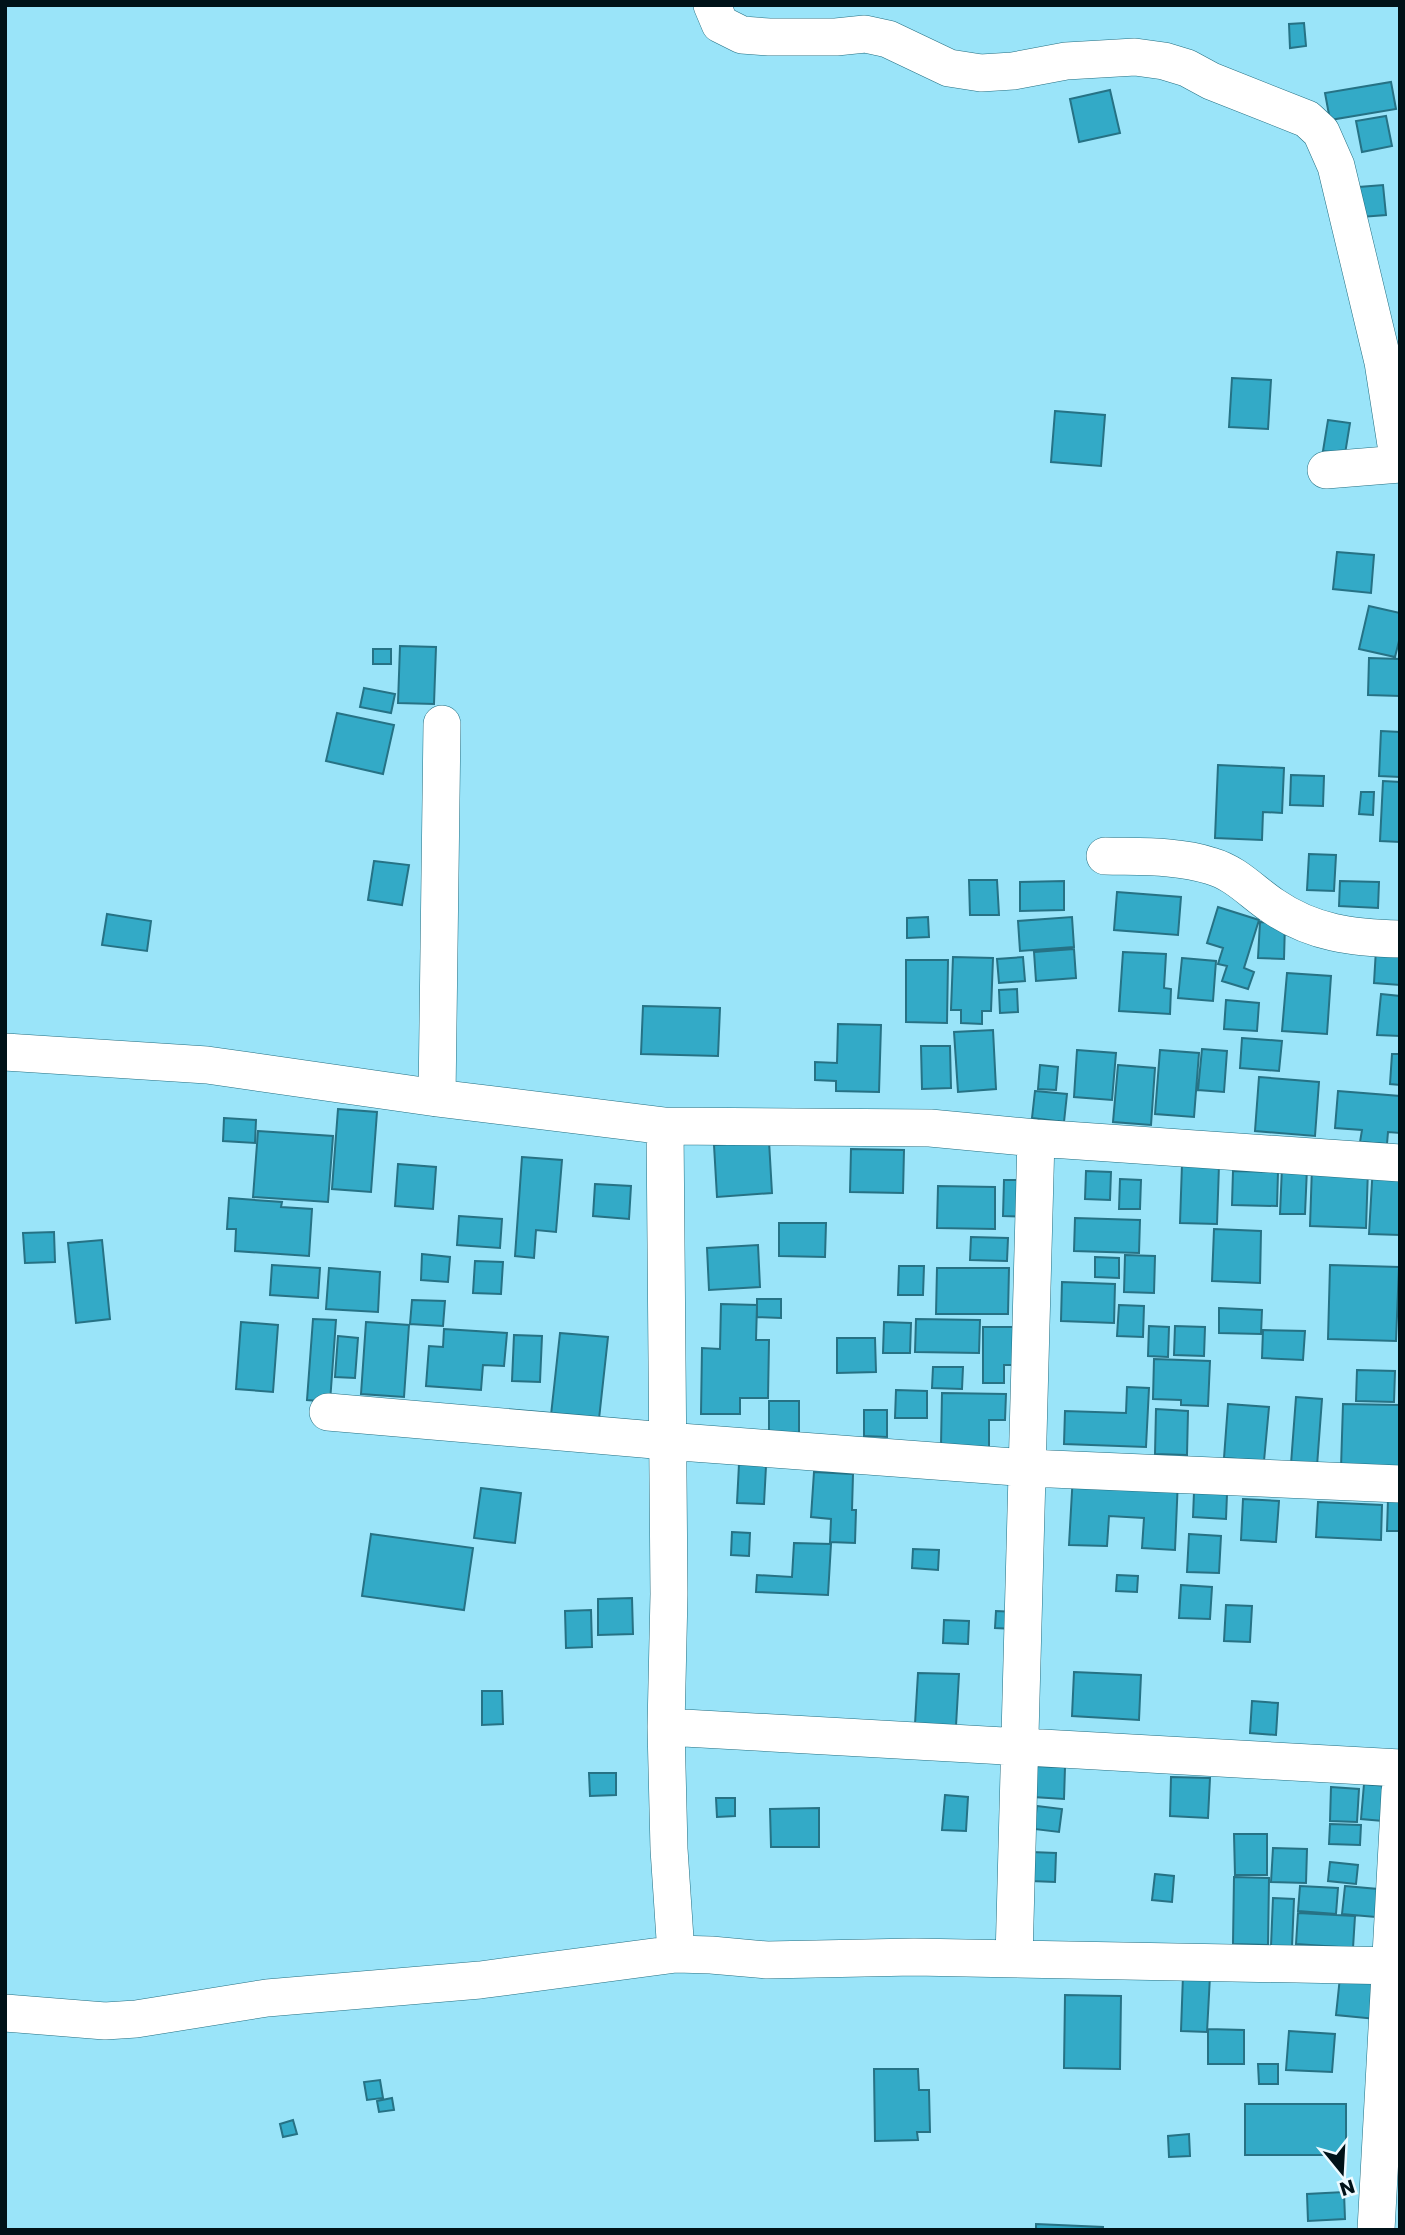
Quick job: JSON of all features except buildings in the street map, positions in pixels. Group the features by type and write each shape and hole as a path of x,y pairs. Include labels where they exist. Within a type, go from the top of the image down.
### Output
{"street":[{"path":"712,5 720,24 742,35 806,38 865,34 888,39 949,68 981,73 1013,71 1066,61 1135,57 1164,61 1307,119 1321,132 1336,166 1380,351 1400,464 1326,470"},
{"path":"437,1098 442,724"},
{"path":"1105,856 1163,858 1211,866 1229,873 1305,925 1348,937 1400,939"},
{"path":"5,1052 207,1065 437,1098 665,1126 930,1128 1036,1138 1400,1163"},
{"path":"665,1126 669,1594 666,1727 669,1849 676,1954"},
{"path":"1014,1959 1036,1138"},
{"path":"328,1412 1028,1468 1400,1484"},
{"path":"666,1727 1400,1768"},
{"path":"1376,2230 1396,1966 1400,1791"},
{"path":"5,2013 105,2021 136,2019 267,1998 480,1980 676,1954 767,1961 915,1957 1396,1966"}]}
